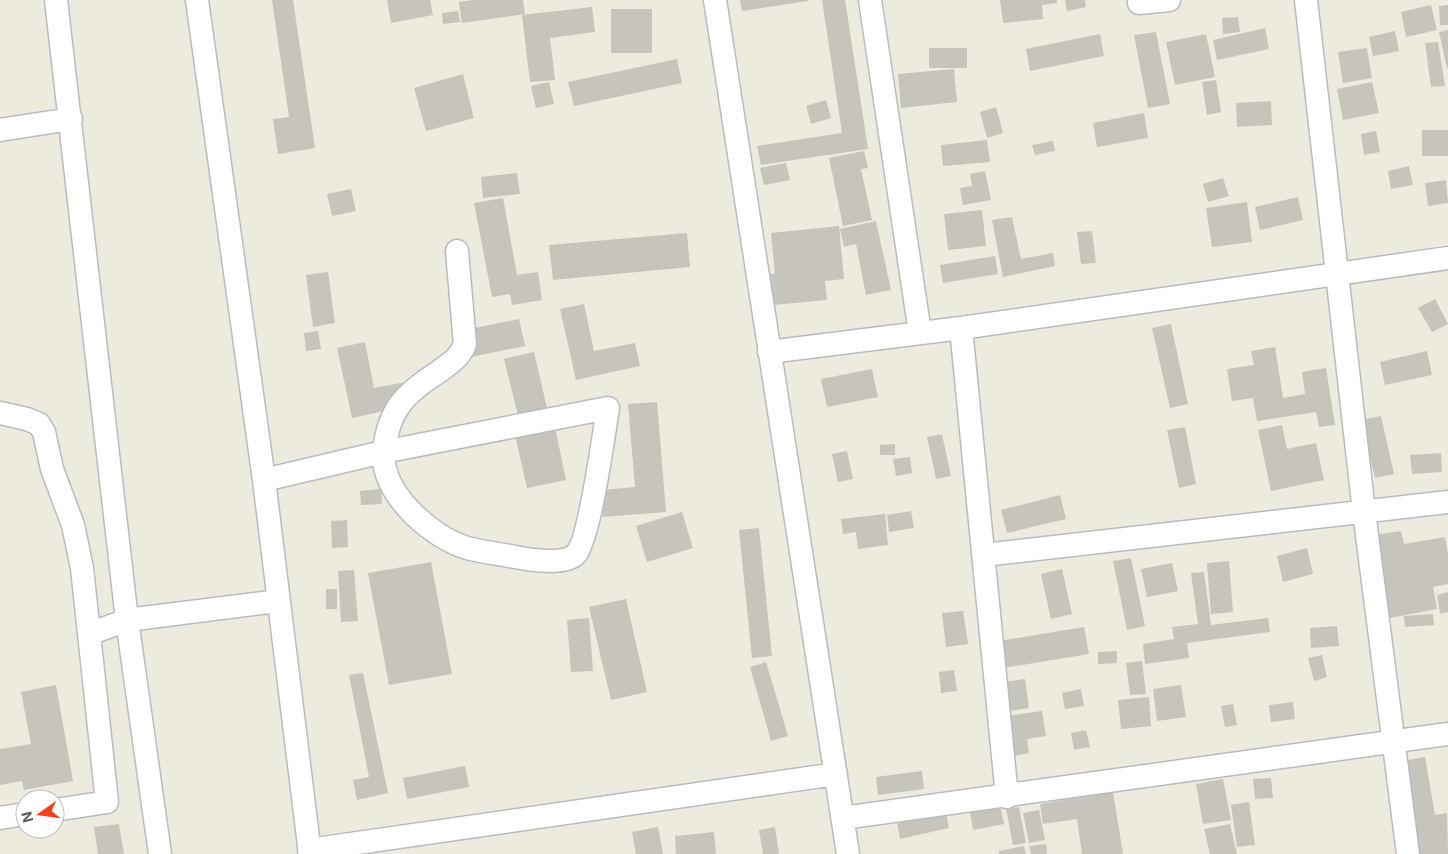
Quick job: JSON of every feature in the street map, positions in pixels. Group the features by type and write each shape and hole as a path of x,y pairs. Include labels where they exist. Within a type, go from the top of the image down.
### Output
{"street":[{"path":"56,0 127,620 160,854"},
{"path":"197,0 264,480 309,852 836,774"},
{"path":"715,0 848,854"},
{"path":"870,0 920,332"},
{"path":"1138,3 1169,0"},
{"path":"1306,0 1364,512 1408,854"},
{"path":"0,130 71,120"},
{"path":"264,480 384,452 608,408 589,516 580,547 574,556 564,559 530,560 466,547 429,527 394,492 386,471 384,452 390,419 400,403 462,353 465,334 457,251"},
{"path":"769,352 960,328 1448,258"},
{"path":"960,328 1007,797"},
{"path":"0,413 27,419 39,424 44,432 52,469 73,525 82,568 107,802 65,808"},
{"path":"984,554 1448,502"},
{"path":"89,634 127,620 278,601"},
{"path":"843,818 1007,797 1394,740 1448,734"},
{"path":"0,818 15,816"}],"building":[{"path":"272,0 293,0 315,148 278,154 273,119 289,117"},
{"path":"387,0 430,0 433,15 391,23"},
{"path":"473,0 523,0 525,14 462,23 459,2"},
{"path":"740,0 808,0 808,1 742,11"},
{"path":"822,0 845,0 868,149 761,165 757,146 842,133"},
{"path":"1000,0 1057,0 1057,3 1042,5 1043,19 1003,23"},
{"path":"1065,0 1085,0 1086,7 1067,11"},
{"path":"1431,5 1437,30 1406,37 1401,12"},
{"path":"1448,5 1448,25 1440,25 1439,6"},
{"path":"592,7 595,32 550,38 555,80 530,82 522,15"},
{"path":"611,9 652,9 652,53 611,53"},
{"path":"458,11 460,22 443,24 442,13"},
{"path":"1238,17 1240,32 1223,34 1222,18"},
{"path":"1265,28 1269,49 1217,60 1213,40"},
{"path":"1448,30 1448,68 1447,68 1439,32"},
{"path":"1395,31 1399,51 1373,56 1369,37"},
{"path":"1156,32 1170,104 1148,108 1134,35"},
{"path":"1100,34 1104,56 1030,71 1026,49"},
{"path":"1206,34 1215,77 1175,85 1166,42"},
{"path":"1438,42 1445,86 1431,87 1425,43"},
{"path":"929,48 967,48 967,68 929,68"},
{"path":"1367,48 1372,78 1343,83 1338,52"},
{"path":"677,59 682,83 574,106 568,82"},
{"path":"954,69 957,102 901,108 898,74"},
{"path":"463,74 474,118 426,131 414,88"},
{"path":"1216,80 1221,112 1207,115 1202,82"},
{"path":"549,82 554,104 536,108 531,86"},
{"path":"1372,82 1379,113 1343,120 1337,89"},
{"path":"826,100 831,118 811,124 806,106"},
{"path":"1271,101 1272,125 1237,127 1236,103"},
{"path":"996,107 1003,133 987,138 980,112"},
{"path":"1144,113 1148,138 1097,147 1093,123"},
{"path":"1422,130 1448,130 1448,156 1422,156"},
{"path":"1376,131 1380,152 1364,155 1361,134"},
{"path":"987,140 990,162 943,166 941,145"},
{"path":"1053,141 1055,151 1035,155 1032,145"},
{"path":"864,151 868,168 861,169 872,220 843,226 829,158"},
{"path":"786,163 790,180 764,185 760,168"},
{"path":"1409,166 1413,185 1391,189 1388,171"},
{"path":"985,171 991,200 963,205 960,188 972,186 970,174"},
{"path":"517,173 520,194 483,198 481,177"},
{"path":"1223,178 1229,196 1208,202 1203,184"},
{"path":"1446,180 1448,203 1428,206 1425,183"},
{"path":"351,189 356,211 332,216 327,194"},
{"path":"1298,197 1303,220 1260,230 1255,207"},
{"path":"503,198 517,275 538,272 542,300 512,305 510,294 492,297 474,203"},
{"path":"1247,202 1252,242 1212,247 1206,208"},
{"path":"982,210 986,246 948,250 944,214"},
{"path":"1012,217 1021,259 1053,253 1055,266 1003,277 992,220"},
{"path":"876,221 891,290 866,295 856,244 844,247 840,229"},
{"path":"839,226 844,279 825,281 827,300 774,305 770,274 775,274 771,233"},
{"path":"1092,231 1096,263 1081,264 1077,232"},
{"path":"687,233 690,267 553,280 549,245"},
{"path":"995,256 998,274 943,283 940,265"},
{"path":"328,272 335,323 313,327 306,275"},
{"path":"1435,299 1448,324 1432,332 1418,308"},
{"path":"584,304 594,351 635,343 640,366 576,380 560,309"},
{"path":"519,319 525,346 466,358 460,331"},
{"path":"1171,324 1188,404 1170,408 1152,328"},
{"path":"318,331 321,349 306,351 304,333"},
{"path":"365,342 374,388 411,381 416,404 352,418 337,348"},
{"path":"1275,347 1283,398 1305,394 1302,372 1326,368 1335,425 1319,427 1316,412 1257,421 1253,398 1232,401 1227,369 1254,365 1251,351"},
{"path":"1427,351 1432,375 1385,385 1380,362"},
{"path":"534,352 547,408 518,415 504,359"},
{"path":"872,369 878,397 827,407 821,379"},
{"path":"657,402 666,512 603,517 601,490 635,487 628,404"},
{"path":"552,413 566,480 527,488 512,422"},
{"path":"1381,416 1394,474 1375,478 1361,420"},
{"path":"1282,425 1287,449 1316,443 1324,480 1271,491 1258,430"},
{"path":"1185,427 1196,484 1179,488 1167,430"},
{"path":"942,434 951,476 936,479 927,437"},
{"path":"895,444 895,455 880,455 880,445"},
{"path":"847,451 853,479 838,482 832,454"},
{"path":"1441,453 1442,472 1412,474 1410,455"},
{"path":"910,457 912,473 896,476 893,459"},
{"path":"381,489 382,504 361,505 360,491"},
{"path":"1060,495 1066,519 1007,533 1001,510"},
{"path":"911,511 914,528 889,532 887,515"},
{"path":"682,512 693,548 647,562 636,526"},
{"path":"885,514 888,545 858,549 856,532 843,534 841,519"},
{"path":"347,520 348,547 332,548 331,521"},
{"path":"759,528 772,656 752,658 739,530"},
{"path":"1401,531 1404,544 1445,537 1448,554 1448,584 1433,587 1437,609 1390,618 1375,535"},
{"path":"1307,548 1313,574 1283,582 1277,556"},
{"path":"1131,558 1145,626 1127,630 1113,561"},
{"path":"1229,561 1233,612 1211,614 1207,563"},
{"path":"431,562 452,674 389,685 368,573"},
{"path":"1172,563 1178,591 1147,597 1141,569"},
{"path":"1062,569 1072,614 1051,619 1041,574"},
{"path":"354,570 358,621 341,622 338,571"},
{"path":"1204,572 1211,625 1268,618 1270,632 1187,643 1189,658 1145,664 1143,644 1174,639 1172,627 1198,624 1191,573"},
{"path":"326,589 337,589 337,609 326,609"},
{"path":"1448,592 1448,612 1440,614 1437,595"},
{"path":"626,599 647,692 611,700 589,607"},
{"path":"963,611 968,644 946,647 942,613"},
{"path":"1433,614 1434,625 1405,627 1404,616"},
{"path":"589,618 593,671 571,672 567,620"},
{"path":"1337,626 1339,646 1311,648 1310,628"},
{"path":"1084,627 1089,654 1003,668 999,641"},
{"path":"1117,651 1117,663 1098,664 1098,652"},
{"path":"1322,655 1327,677 1314,681 1308,658"},
{"path":"1142,661 1146,694 1130,695 1126,663"},
{"path":"766,662 788,736 771,741 750,667"},
{"path":"954,670 957,691 941,693 939,672"},
{"path":"363,673 388,793 357,800 353,780 369,777 349,675"},
{"path":"1025,679 1029,708 1009,711 1005,682"},
{"path":"56,685 73,781 29,789 24,789 22,781 0,785 0,749 31,744 21,692"},
{"path":"1181,685 1186,717 1157,721 1153,689"},
{"path":"1081,689 1084,706 1065,709 1062,693"},
{"path":"1149,697 1151,726 1121,729 1118,700"},
{"path":"1293,702 1295,719 1271,722 1269,705"},
{"path":"1233,704 1237,725 1225,727 1221,706"},
{"path":"1042,711 1046,736 1027,739 1029,753 1013,756 1007,716"},
{"path":"1086,730 1090,747 1074,750 1071,733"},
{"path":"1425,757 1435,815 1447,813 1448,854 1418,854 1402,761"},
{"path":"465,766 469,787 407,799 403,778"},
{"path":"922,771 924,789 878,795 876,777"},
{"path":"1271,778 1273,798 1255,799 1253,779"},
{"path":"1223,779 1231,820 1203,824 1196,784"},
{"path":"1113,792 1123,854 1082,854 1077,819 1043,824 1040,804"},
{"path":"1249,802 1255,845 1237,847 1231,805"},
{"path":"1000,806 1004,824 973,830 970,812"},
{"path":"1019,807 1026,843 1013,845 1006,809"},
{"path":"1039,810 1045,840 1029,843 1023,813"},
{"path":"946,812 949,828 900,839 897,822"},
{"path":"119,824 124,854 98,854 94,827"},
{"path":"1230,824 1237,854 1210,854 1204,829"},
{"path":"658,827 663,854 636,854 632,832"},
{"path":"775,827 779,854 763,854 759,830"},
{"path":"714,832 716,854 676,854 675,836"},
{"path":"1046,844 1047,854 1031,854 1029,846"},
{"path":"1024,846 1026,854 999,854 999,851"}]}
